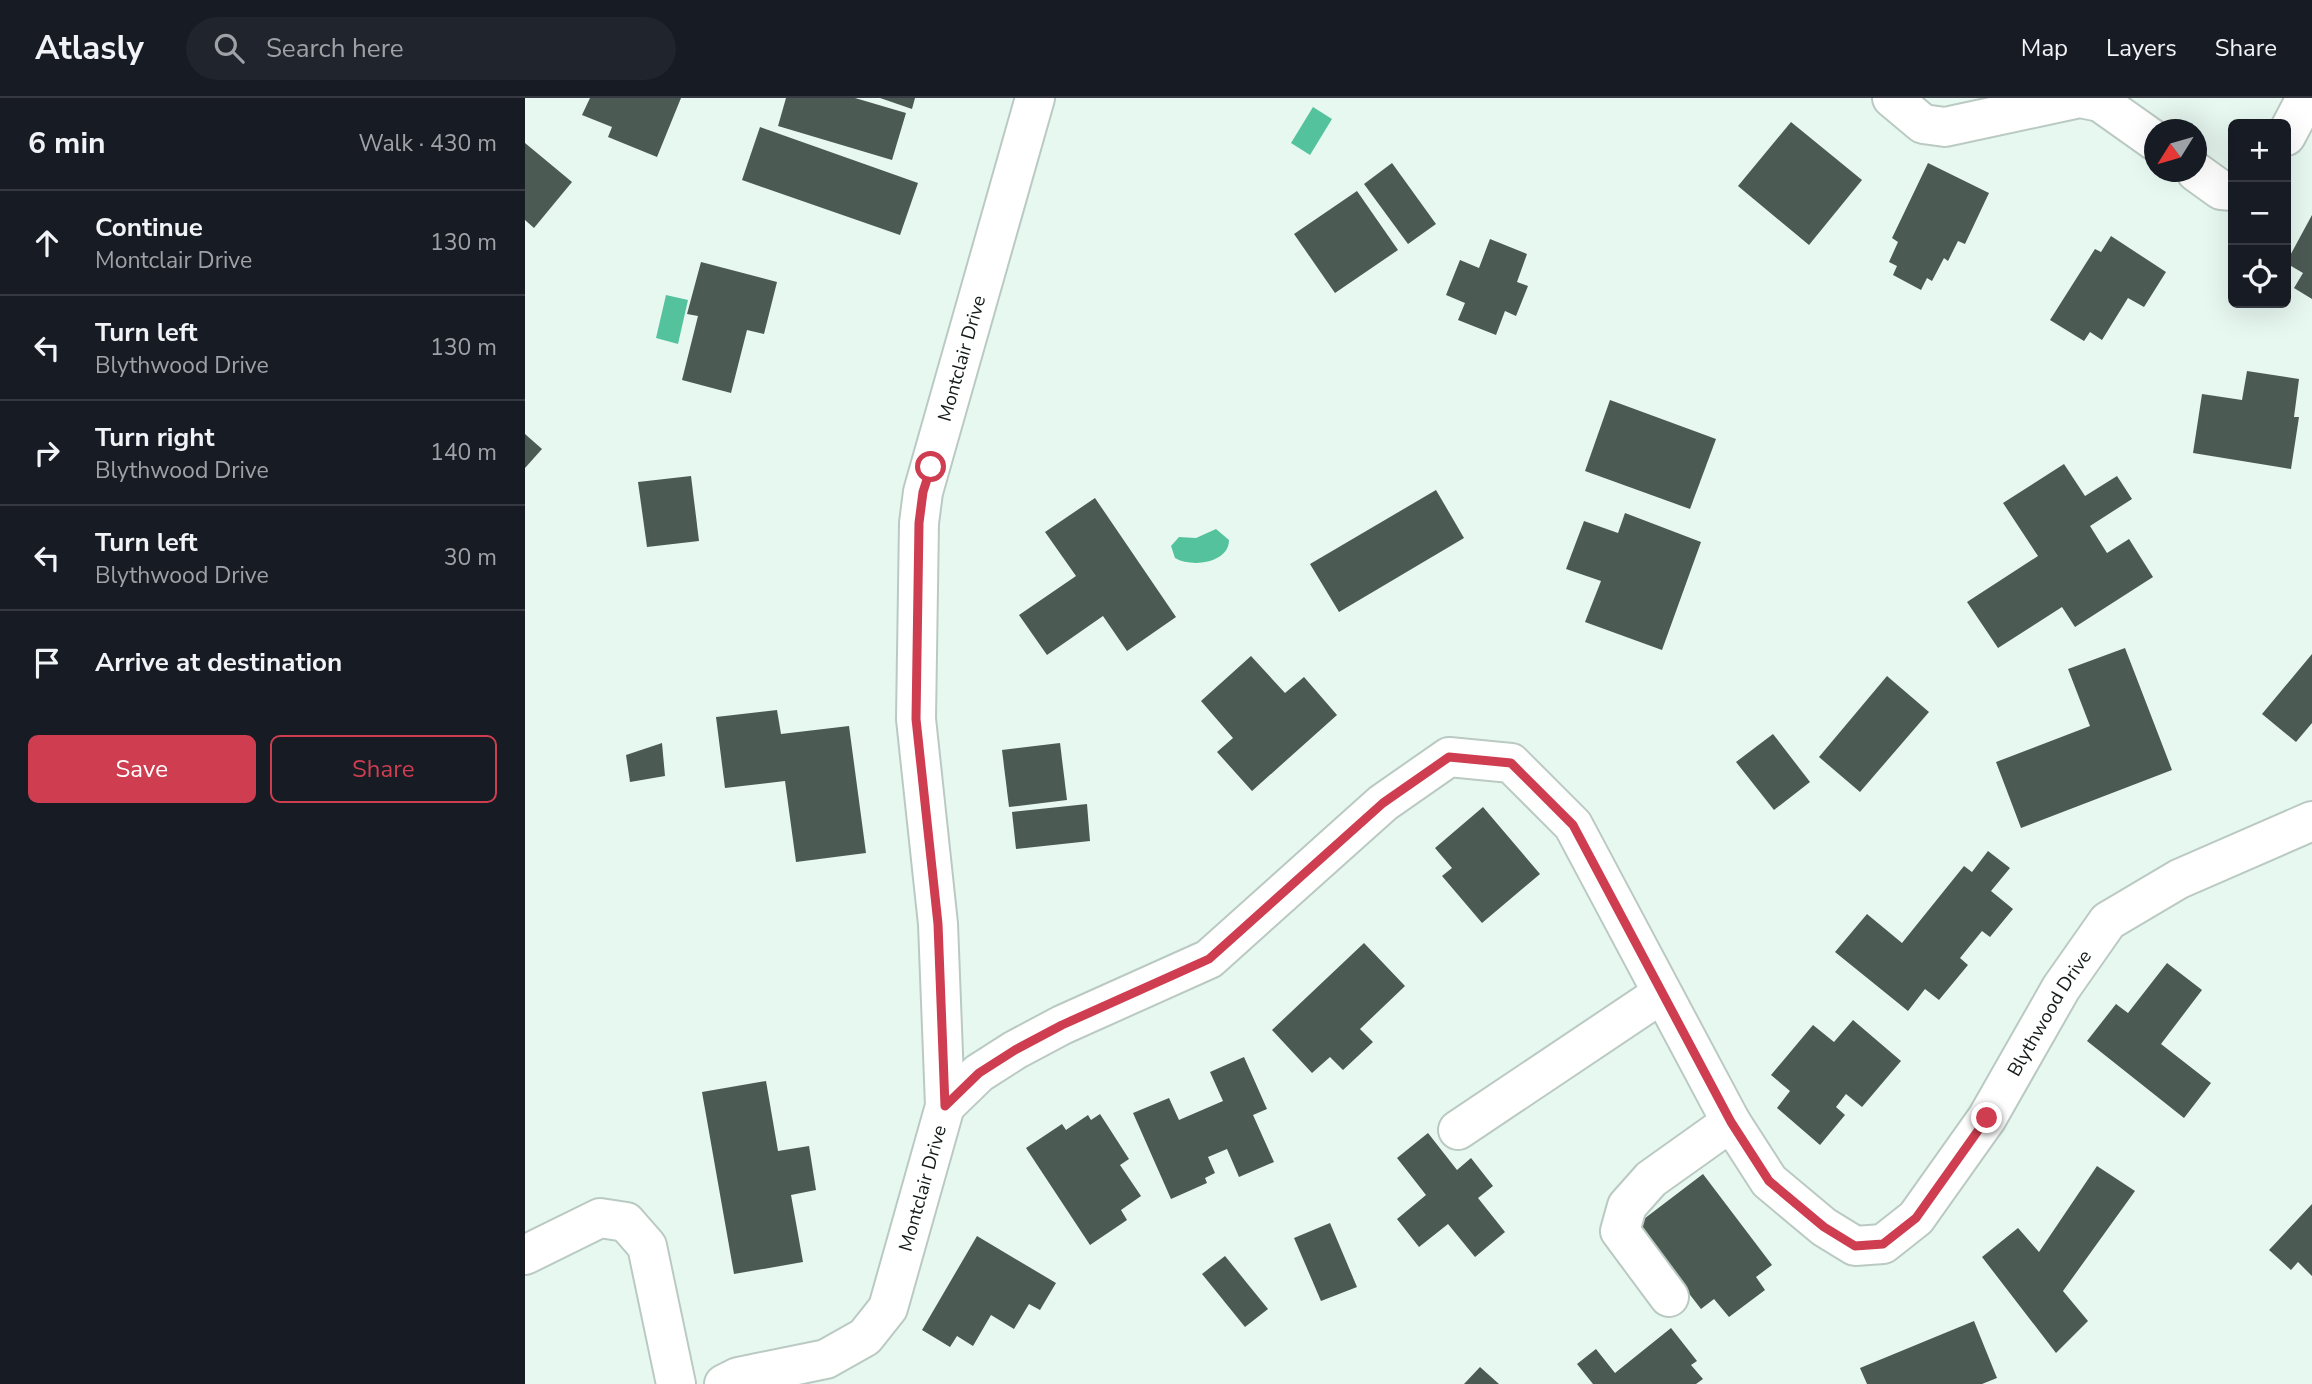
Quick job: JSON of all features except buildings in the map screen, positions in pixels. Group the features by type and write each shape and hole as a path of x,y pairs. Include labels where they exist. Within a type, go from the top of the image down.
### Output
{"street":[{"name":"Montclair Drive","path":"724,1384 738,1377 826,1359 865,1337 888,1308 945,1106 938,924 916,719 919,523 923,492 1035,98"},
{"path":"1892,98 1923,124 1945,127 2080,98 2100,102 2144,134"},
{"path":"2291,126 2306,98"},
{"path":"2207,180 2221,190 2228,191"},
{"name":"Blythwood Drive","path":"945,1106 979,1073 1015,1050 1062,1025 1209,959 1383,803 1449,757 1511,763 1573,825 1731,1122 1769,1181 1824,1227 1855,1246 1883,1244 1916,1218 1987,1118 2061,988 2108,921 2179,879 2312,821"},
{"path":"1458,1130 1661,994"},
{"path":"1669,1297 1620,1231 1627,1206 1651,1179 1731,1122"},
{"path":"525,1255 600,1218 627,1222 647,1246 676,1384"}],"shaded area":[{"path":"1313,107 1332,119 1310,155 1291,143"},
{"path":"666,295 688,300 678,344 656,338"},
{"path":"1216,529 1229,540 1223,554 1200,563 1175,558 1171,546 1179,537 1196,538"}],"route":[{"path":"931,467 923,492 919,523 916,719 938,924 945,1106 979,1073 1015,1050 1062,1025 1209,959 1383,803 1449,757 1511,763 1573,825 1731,1122 1769,1181 1824,1227 1855,1246 1883,1244 1916,1218 1987,1118"}]}
